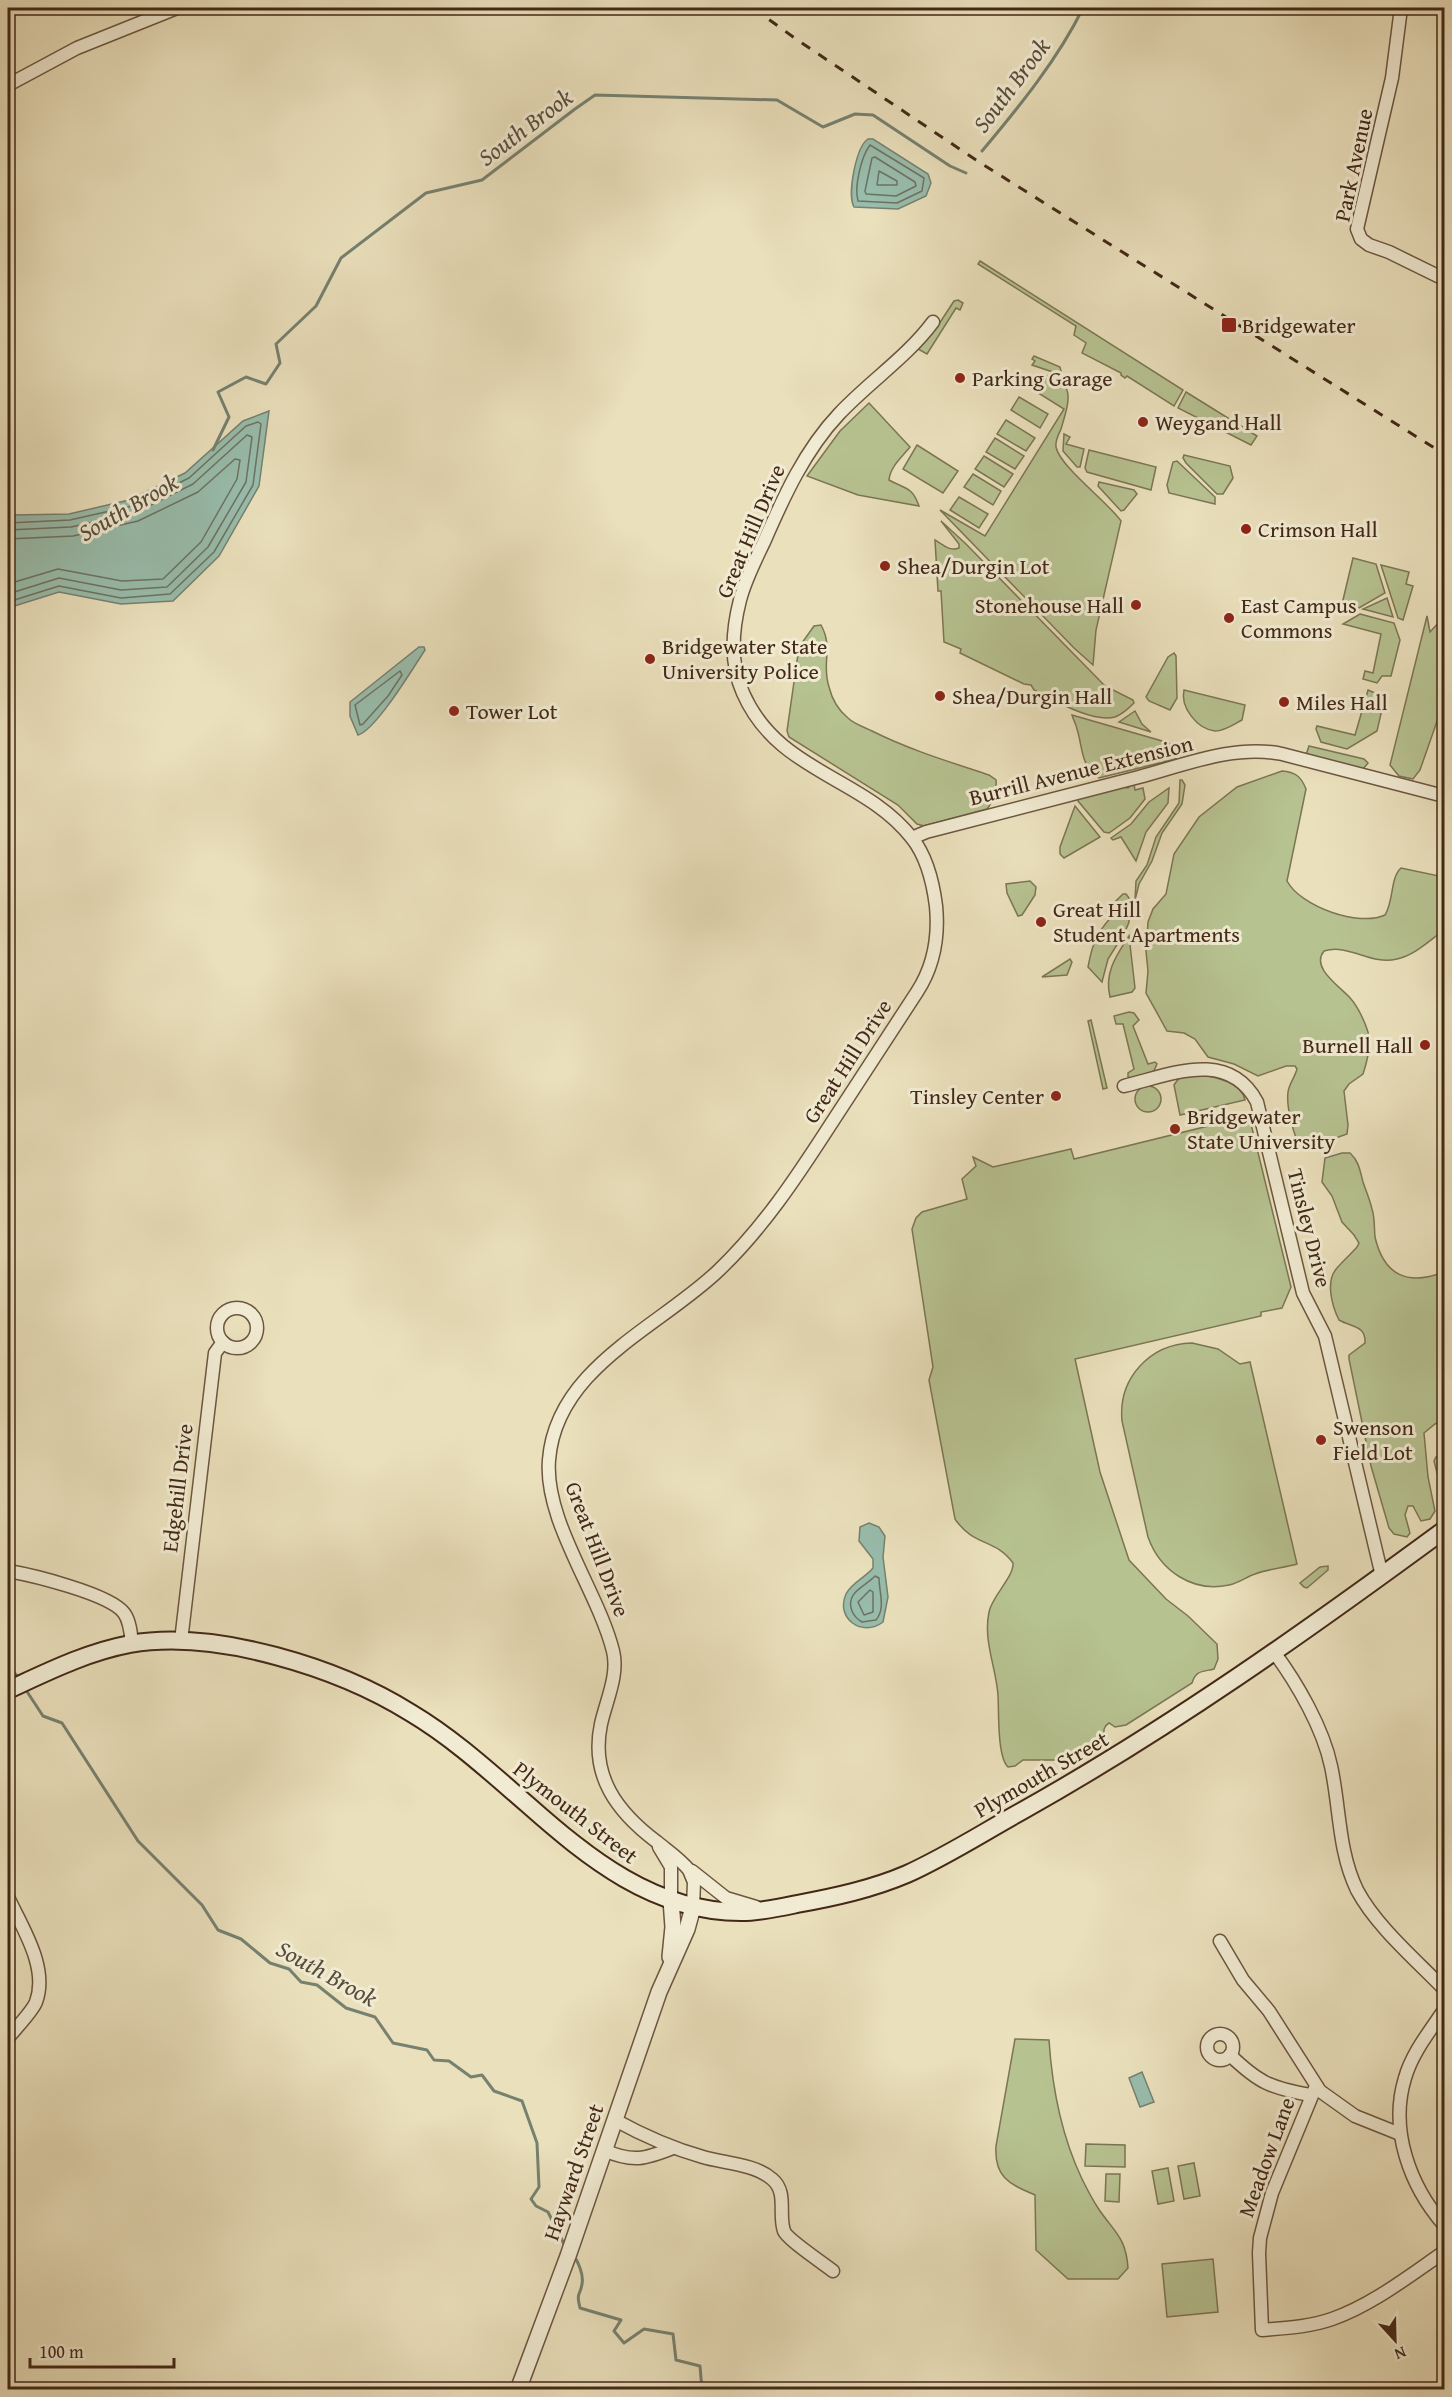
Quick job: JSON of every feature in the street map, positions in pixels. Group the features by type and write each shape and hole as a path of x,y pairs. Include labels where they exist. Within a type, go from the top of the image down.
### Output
{"main road":[{"name":"Plymouth Street","path":"15,1686 80,1658 132,1644 181,1641 227,1646 289,1661 346,1681 396,1704 449,1739 598,1863 640,1888 693,1907 736,1912 766,1910 852,1892 897,1878 921,1867 1101,1766 1173,1721 1443,1533"}],"street":[{"path":"8,85 77,48 177,8"},
{"name":"Park Avenue","path":"1401,8 1390,89 1357,229 1361,239 1369,245 1389,252 1444,279"},
{"name":"Great Hill Drive","path":"766,1910 736,1902 718,1893 655,1841 618,1804 608,1788 600,1768 597,1750 615,1661 601,1614 552,1498 548,1469 553,1436 566,1402 585,1378 706,1281 735,1253 769,1214 921,985 928,971 935,950 936,915 928,868 912,838 893,818 873,803 807,763 764,729 749,706 738,681 734,627 740,598 752,568 778,509 813,445 840,412 912,345 933,322"},
{"name":"Burrill Avenue Extension","path":"912,838 926,832 1213,757 1241,752 1263,751 1444,796"},
{"name":"Tinsley Drive","path":"1124,1086 1187,1071 1212,1070 1228,1074 1242,1083 1257,1102 1303,1293 1325,1336 1382,1576"},
{"name":"Edgehill Drive","path":"181,1641 215,1353 223,1342"},
{"path":"8,1571 30,1575 111,1602 125,1614 132,1644"},
{"path":"1274,1652 1299,1692 1328,1752 1344,1852 1357,1890 1374,1915 1444,1989"},
{"name":"Great Hill Drive","path":"655,1841 671,1867 671,1900"},
{"name":"Great Hill Drive","path":"678,1858 693,1878 693,1907"},
{"path":"8,1896 37,1963 38,1981 36,2002 8,2038"},
{"name":"Hayward Street","path":"668,1968 673,1934 671,1900"},
{"name":"Hayward Street","path":"518,2390 668,1968 684,1938 693,1907"},
{"name":"Meadow Lane","path":"1220,1941 1243,1980 1269,2011 1313,2091 1325,2096 1355,2116 1400,2134"},
{"path":"1444,2010 1419,2048 1405,2077 1401,2101 1400,2134 1407,2160 1420,2192 1444,2225"},
{"path":"1230,2055 1248,2072 1266,2084 1282,2090 1313,2091"},
{"name":"Meadow Lane","path":"1313,2091 1269,2200 1260,2238 1258,2253 1262,2330 1305,2326 1344,2314 1388,2290 1444,2252"},
{"path":"615,2120 656,2142 705,2158 743,2165 773,2179 782,2195 782,2219 785,2233 833,2271"},
{"path":"604,2150 621,2157 644,2159 673,2148"}],"shaded area":[{"path":"980,261 1183,390 1174,406 1127,376 1125,378 1121,373 1082,353 1086,343 1074,335 1076,326 978,264"},
{"path":"958,300 963,303 960,310 956,308 927,354 918,349 954,301"},
{"path":"1034,356 1060,367 1062,375 1032,365 1035,361 1032,359"},
{"path":"1039,374 1060,381 1068,392 1067,409 1056,442 1059,455 1121,521 1096,630 1093,665 940,510 985,536 1064,409 1019,381"},
{"path":"1186,392 1257,436 1251,445 1178,408"},
{"path":"1019,397 1048,414 1040,428 1011,410"},
{"path":"869,403 910,447 894,466 889,480 911,491 919,506 858,495 807,476 840,431"},
{"path":"1006,420 1035,438 1026,451 997,434"},
{"path":"1064,434 1070,437 1066,444 1084,449 1080,467 1077,467 1063,451"},
{"path":"995,438 1024,456 1015,469 986,452"},
{"path":"917,445 958,471 943,493 903,469"},
{"path":"1089,450 1156,467 1151,490 1087,472 1085,468"},
{"path":"1184,455 1230,466 1233,478 1223,494 1217,494 1186,463"},
{"path":"984,456 1013,474 1004,487 975,469"},
{"path":"1177,461 1215,497 1215,504 1169,493 1167,485 1173,462"},
{"path":"973,474 1001,491 993,505 964,487"},
{"path":"1099,482 1134,490 1137,494 1121,511 1098,486"},
{"path":"959,497 988,514 979,528 950,510"},
{"path":"941,521 1105,686 1133,700 1134,703 1115,717 1095,717 1085,714 1034,690 1031,685 1024,684 960,653 961,649 944,642 935,540 952,549 959,548 959,544"},
{"path":"1353,558 1376,564 1385,593 1359,608 1342,604"},
{"path":"1381,565 1409,572 1406,584 1413,586 1403,620 1398,618"},
{"path":"1387,598 1393,617 1363,609"},
{"path":"1444,612 1444,706 1420,770 1413,779 1399,776 1390,765 1427,616 1430,632 1442,619"},
{"path":"1360,614 1394,623 1400,640 1391,676 1382,676 1377,683 1363,679 1365,671 1373,673 1381,634 1343,624"},
{"path":"821,625 827,641 827,678 832,696 841,711 856,724 901,744 989,775 996,780 996,784 993,799 987,809 924,826 917,824 898,805 789,737 787,731 799,647 814,626"},
{"path":"1174,653 1177,698 1170,710 1149,701 1146,697 1168,657"},
{"path":"1184,690 1245,705 1242,720 1219,731 1202,726 1187,710 1183,697"},
{"path":"1368,690 1377,694 1376,699 1383,705 1377,731 1347,749 1321,742 1317,726 1355,735"},
{"path":"1135,711 1142,724 1151,732 1119,722"},
{"path":"1072,715 1169,743 1174,749 1176,759 1099,778 1085,762"},
{"path":"1309,746 1364,759 1368,763 1363,769 1306,755"},
{"path":"1282,771 1291,772 1297,776 1306,789 1287,881 1305,899 1317,906 1346,916 1374,918 1385,915 1395,878 1401,868 1444,877 1444,930 1416,951 1397,959 1378,960 1342,950 1324,951 1321,964 1328,977 1359,1010 1368,1032 1369,1047 1363,1074 1349,1084 1344,1091 1347,1134 1302,1150 1288,1106 1288,1092 1297,1069 1295,1066 1286,1066 1258,1076 1234,1064 1208,1057 1195,1039 1184,1033 1167,1031 1146,993 1148,922 1153,909 1166,894 1174,854 1199,817 1237,787"},
{"path":"1180,780 1185,785 1182,804 1162,833 1152,861 1139,884 1135,900 1136,881 1147,865 1156,837 1179,803"},
{"path":"1134,784 1135,790 1143,788 1145,799 1130,818 1109,833 1104,832 1078,801 1079,798 1123,787 1128,788"},
{"path":"1169,788 1168,803 1146,832 1136,861 1121,837 1113,840 1111,838 1131,824 1149,802"},
{"path":"1075,806 1100,837 1064,858 1060,854 1060,847"},
{"path":"1030,881 1036,887 1035,895 1022,915 1018,916 1007,893 1006,884"},
{"path":"1123,894 1129,898 1129,922 1108,959 1102,982 1088,967 1090,957 1098,935 1119,909 1115,902"},
{"path":"1129,936 1135,988 1132,992 1110,997 1110,972"},
{"path":"1070,959 1072,962 1067,975 1042,977"},
{"path":"1134,1013 1139,1020 1133,1026 1148,1064 1155,1062 1157,1064 1153,1073 1131,1078 1128,1077 1128,1073 1134,1069 1123,1024 1116,1024 1114,1016"},
{"path":"1091,1020 1107,1088 1103,1089 1088,1021"},
{"path":"1202,1075 1221,1079 1234,1085 1243,1094 1245,1100 1180,1115 1174,1085 1179,1078"},
{"path":"1148,1086 1157,1090 1161,1099 1157,1108 1148,1112 1139,1108 1135,1099 1139,1090"},
{"path":"1249,1116 1291,1287 1282,1308 1261,1312 1261,1316 1075,1359 1100,1472 1129,1560 1166,1599 1188,1616 1217,1644 1218,1659 1214,1669 1198,1674 1192,1683 1126,1725 1115,1727 1109,1723 1104,1729 1104,1742 1095,1748 1061,1760 1023,1760 1015,1766 1008,1767 1004,1762 1000,1744 998,1695 989,1644 988,1623 991,1606 1010,1574 1013,1563 999,1550 962,1528 955,1519 929,1380 933,1367 912,1229 916,1218 922,1212 967,1199 962,1179 976,1166 973,1157 993,1167 1071,1149 1074,1159"},
{"path":"1350,1153 1357,1163 1373,1212 1375,1237 1379,1250 1391,1269 1399,1274 1419,1278 1444,1272 1444,1421 1435,1424 1424,1433 1428,1477 1435,1511 1430,1519 1421,1521 1413,1506 1408,1506 1405,1515 1410,1533 1407,1537 1394,1534 1389,1528 1371,1466 1349,1359 1349,1355 1365,1343 1365,1337 1357,1327 1339,1320 1331,1294 1333,1273 1359,1243 1342,1222 1332,1196 1322,1182 1325,1158"},
{"path":"1192,1343 1218,1349 1240,1364 1250,1362 1297,1564 1260,1572 1236,1583 1216,1587 1203,1586 1180,1577 1169,1569 1153,1549 1148,1537 1122,1421 1125,1391 1140,1366 1163,1350"},
{"path":"1444,1455 1444,1500 1434,1461 1436,1457"},
{"path":"1328,1566 1328,1570 1307,1588 1300,1583 1320,1567"},
{"path":"1015,2039 1049,2040 1055,2093 1075,2163 1098,2208 1118,2235 1125,2249 1128,2268 1118,2279 1068,2279 1036,2250 1035,2195 1011,2183 1001,2173 996,2157 996,2146"},
{"path":"1086,2144 1125,2145 1125,2167 1085,2166"},
{"path":"1194,2163 1200,2196 1184,2199 1178,2166"},
{"path":"1168,2168 1174,2201 1158,2204 1152,2171"},
{"path":"1106,2174 1120,2174 1119,2202 1105,2201"},
{"path":"1213,2259 1218,2312 1167,2317 1162,2264"}],"water":[{"path":"868,139 873,139 928,174 931,183 926,196 898,209 854,207 852,182 856,161"},
{"path":"269,411 259,486 219,556 173,601 121,604 59,592 8,608 8,518 13,515 69,514 129,500 185,473 243,421"},
{"path":"419,647 424,647 425,650 394,697 366,731 358,735 350,716 350,702"},
{"path":"869,1523 879,1527 885,1536 883,1557 888,1597 883,1622 867,1628 852,1623 847,1618 844,1603 849,1590 873,1568 873,1559 859,1541 860,1527"},
{"path":"1142,2072 1154,2102 1140,2107 1129,2078"}],"waterway":[{"name":"South Brook","path":"982,151 1050,64 1083,8"},
{"name":"South Brook","path":"213,450 229,417 218,392 246,377 266,384 280,363 276,344 316,306 341,258 426,193 482,180 595,95 777,100 823,127 855,114 873,115 950,166 966,173"},
{"name":"South Brook","path":"8,1664 19,1679"},
{"name":"South Brook","path":"24,1687 43,1716 62,1723 138,1841 202,1905 218,1930 241,1939 270,1963 289,1969 301,1982 317,1985 346,2008 375,2017 393,2043 427,2050 434,2060 449,2061 471,2077 482,2075 494,2091 522,2101 537,2143 539,2187 531,2199 536,2206 548,2212 566,2248"},
{"name":"South Brook","path":"573,2255 579,2264 582,2277 578,2296 580,2308 621,2320 614,2331 624,2343 644,2329 673,2334 676,2360 700,2366 702,2390"}],"railway":[{"path":"753,8 979,162 1444,454"}],"place":[{"name":"Bridgewater","path":"1229,325"},
{"name":"Parking Garage","path":"960,378"},
{"name":"Weygand Hall","path":"1143,422"},
{"name":"Crimson Hall","path":"1246,529"},
{"name":"Shea/Durgin Lot","path":"885,566"},
{"name":"Stonehouse Hall","path":"1136,605"},
{"name":"East Campus Commons","path":"1229,618"},
{"name":"Bridgewater State University Police","path":"650,659"},
{"name":"Shea/Durgin Hall","path":"940,696"},
{"name":"Miles Hall","path":"1284,702"},
{"name":"Tower Lot","path":"454,711"},
{"name":"Great Hill Student Apartments","path":"1041,922"},
{"name":"Burnell Hall","path":"1425,1045"},
{"name":"Tinsley Center","path":"1056,1096"},
{"name":"Bridgewater State University","path":"1175,1129"},
{"name":"Swenson Field Lot","path":"1321,1440"}]}
